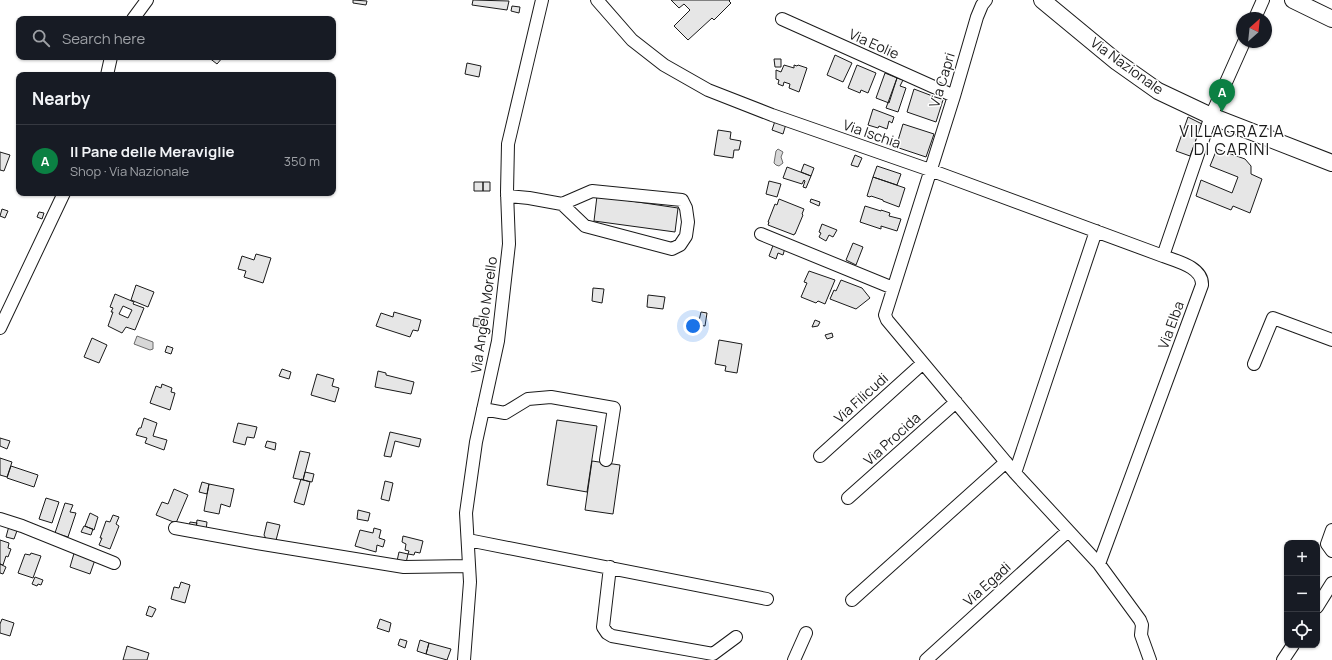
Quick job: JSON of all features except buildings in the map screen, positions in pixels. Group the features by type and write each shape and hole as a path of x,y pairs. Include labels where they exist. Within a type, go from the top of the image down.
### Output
{"main road":[{"name":"Via Nazionale","path":"1042,0 1117,62 1158,91 1211,116 1332,163"},
{"path":"1293,0 1331,15"}],"street":[{"path":"136,16 147,0"},
{"name":"Via Angelo Morello","path":"464,660 470,582 466,513 476,442 499,333 509,244 507,196 508,144 542,0"},
{"name":"Via Ischia","path":"597,0 632,40 664,65 708,90 772,115 930,170 1163,256"},
{"name":"Via Capri","path":"986,0 977,17 954,96 885,315 887,320 1015,473 1099,564 1140,620 1142,625 1141,635 1150,660"},
{"path":"1258,12 1263,0"},
{"name":"Via Eolie","path":"782,20 954,96"},
{"path":"1163,256 1211,116 1241,48"},
{"path":"108,72 111,60"},
{"path":"507,196 530,198 562,204 585,226 672,249 680,245 686,236 688,222 686,208 682,200 592,191 562,204"},
{"path":"0,328 63,196"},
{"path":"1015,473 1096,231"},
{"path":"761,234 893,288"},
{"name":"Via Elba","path":"1099,564 1202,285 1202,280 1199,274 1192,268 1163,256"},
{"path":"1254,364 1272,318 1332,340"},
{"name":"Via Filicudi","path":"820,456 923,363"},
{"path":"483,409 505,413 528,399 551,397 614,408 606,460"},
{"name":"Via Procida","path":"848,498 956,402"},
{"path":"852,600 1006,462"},
{"path":"0,519 22,526 114,563"},
{"path":"175,528 404,567 469,566"},
{"path":"1332,530 1327,544 1332,551"},
{"name":"Via Egadi","path":"926,660 1068,531"},
{"path":"468,540 767,599"},
{"path":"610,567 602,627 612,636 713,654 736,637"},
{"path":"1320,602 1332,583"},
{"path":"794,660 806,633"},
{"path":"1284,660 1291,648"}],"shaded area":[{"path":"778,149 783,152 781,157 783,163 779,166 774,163 776,151"},
{"path":"137,336 153,342 153,349 150,350 134,344"}],"place":[{"name":"Il Pane delle Meraviglie","path":"1222,112"}],"district":[{"name":"VILLAGRAZIA DI CARINI","path":"1232,140"}]}
